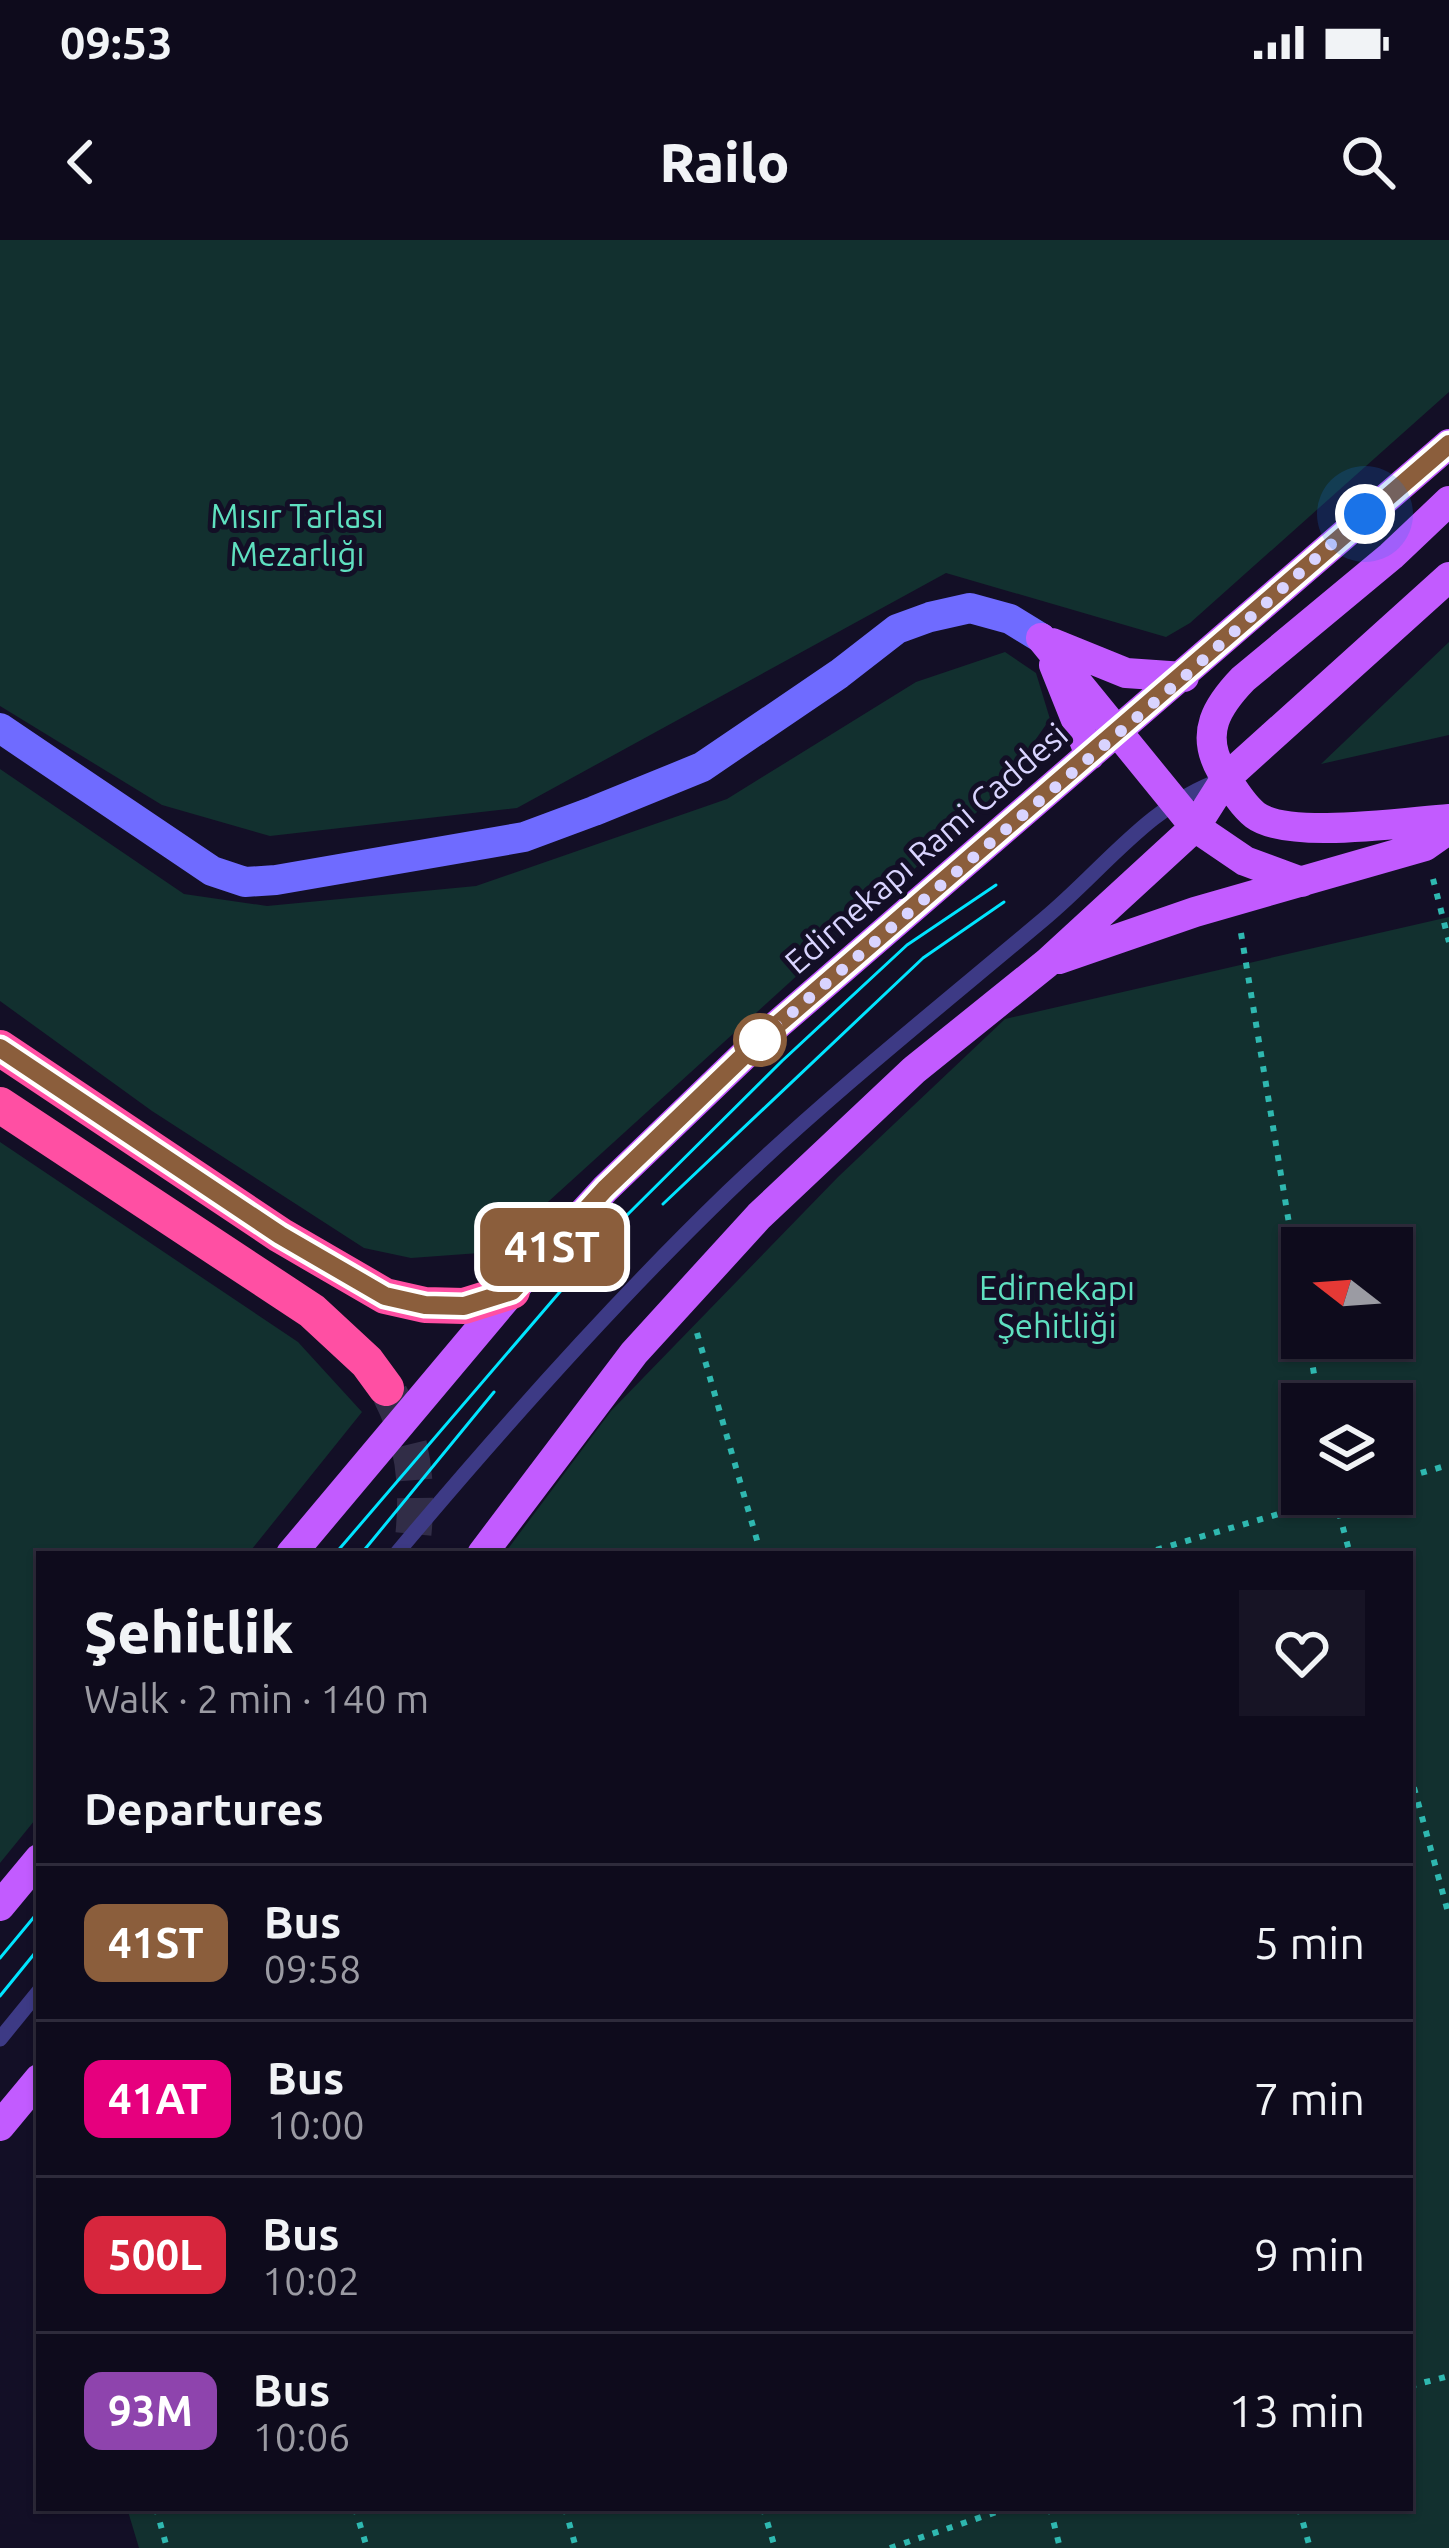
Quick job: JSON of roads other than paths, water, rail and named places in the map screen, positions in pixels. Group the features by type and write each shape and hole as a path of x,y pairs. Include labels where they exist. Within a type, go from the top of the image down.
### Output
{"highway":[{"path":"0,1048 280,1235 385,1296 425,1305 464,1306 512,1291"},
{"path":"0,1105 313,1311 356,1350 386,1388"}],"main road":[{"name":"Edirnekapı Rami Caddesi","path":"294,1551 512,1291 605,1189 762,1038 1449,444"},
{"path":"1449,501 1221,702 1211,722 1210,740 1217,763 1255,815 1287,826 1314,829 1449,819"},
{"path":"484,1551 634,1353 759,1216 914,1070 1047,963 1195,827 1226,778 1449,577"},
{"path":"1041,638 1126,673 1184,677"},
{"path":"1041,638 1195,827 1232,854 1303,882"},
{"path":"1041,638 1090,755"},
{"path":"1047,963 1437,837"},
{"path":"0,1906 36,1863"},
{"path":"0,2126 36,2083"}],"street":[{"path":"0,728 212,871 245,881 276,880 524,837 594,812 702,767 897,629 930,616 970,608 1010,619 1041,638"}],"lane":[{"path":"399,1551 572,1353 726,1194 847,1083 1053,912 1174,801 1226,778"},
{"path":"0,2039 36,1995"}],"tunnel":[{"path":"390,1394 406,1433 414,1472 411,1551"}],"tram line":[{"path":"338,1551 619,1223 907,945 996,885"},
{"path":"663,1204 923,958 1004,902"},
{"path":"363,1551 494,1392"},
{"path":"0,1958 36,1915"},
{"path":"0,1996 36,1952"}],"park label":[{"name":"Mısır Tarlası Mezarlığı","path":"297,535"},
{"name":"Edirnekapı Şehitliği","path":"1057,1307"}]}
